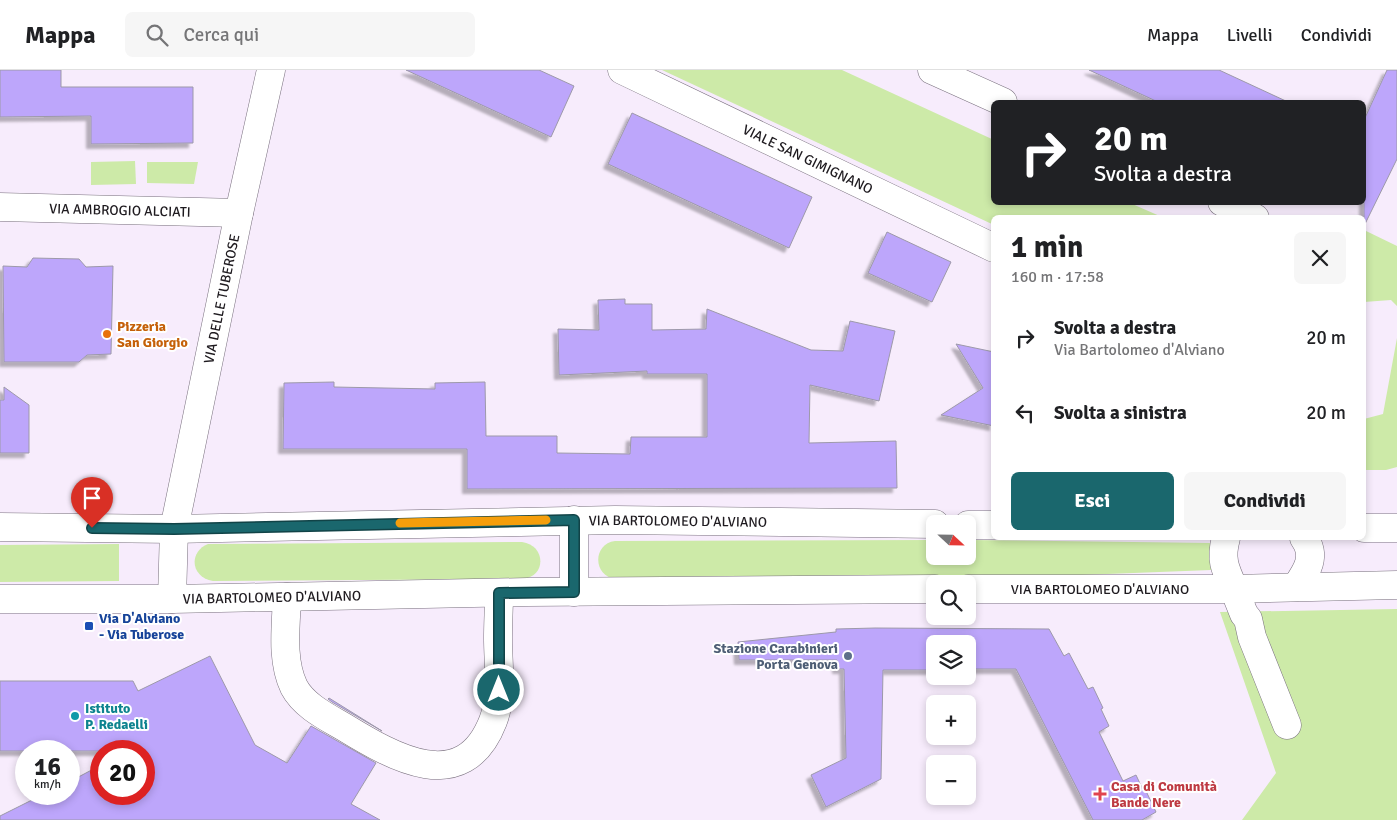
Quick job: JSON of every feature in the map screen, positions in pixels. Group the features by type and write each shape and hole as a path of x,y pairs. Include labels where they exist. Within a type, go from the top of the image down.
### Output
{"main road":[{"name":"VIA DELLE TUBEROSE","path":"172,600 174,529 239,213 271,70"},
{"name":"VIALE SAN GIMIGNANO","path":"622,70 991,247"},
{"path":"945,73 999,100"},
{"path":"1228,205 1249,215"},
{"name":"VIA AMBROGIO ALCIATI","path":"0,207 239,213"},
{"path":"574,520 574,592"},
{"name":"VIA BARTOLOMEO D'ALVIANO","path":"0,527 174,529 574,520 926,524"},
{"path":"976,525 991,525"},
{"path":"1366,528 1397,528"},
{"path":"1226,540 1223,552 1224,568 1248,620 1252,637 1287,725"},
{"path":"1296,587 1308,570 1311,557 1306,540"},
{"name":"VIA BARTOLOMEO D'ALVIANO","path":"976,589 1234,589 1397,585"},
{"name":"VIA BARTOLOMEO D'ALVIANO","path":"0,599 172,600 499,593 926,589"},
{"path":"287,597 286,640 288,666 294,688 304,701 362,738 406,761 448,765 468,758 482,741 493,722 498,702 499,593"}],"green space":[{"path":"662,70 842,70 991,139 991,205 1135,205 1157,215 991,215 991,224"},
{"path":"135,161 136,184 91,185 91,162"},
{"path":"147,162 198,162 194,184 147,183"},
{"path":"1366,231 1397,246 1397,306 1391,300 1366,302"},
{"path":"1397,338 1397,467 1386,470 1366,470 1366,418 1383,414"},
{"path":"926,540 926,565 976,565 976,540 1211,543 1211,570 1030,577 926,575 926,578 616,579 608,577 603,573 598,560 602,548 607,543 615,541"},
{"path":"522,542 530,544 536,549 540,561 536,573 522,579 213,581 200,575 196,570 195,564 197,553 208,544"},
{"path":"119,544 119,581 0,582 0,545"},
{"path":"1397,609 1397,820 1242,820 1276,773 1220,612"}],"building":[{"path":"0,70 61,70 61,87 193,87 193,143 91,144 91,116 0,117"},
{"path":"406,70 539,70 574,86 551,137"},
{"path":"1089,70 1219,70 1284,100 1154,100"},
{"path":"1387,70 1397,70 1397,159 1366,222 1364,205 1366,205 1366,116"},
{"path":"632,113 812,197 789,248 608,164"},
{"path":"887,232 951,262 932,302 868,273"},
{"path":"33,258 79,259 86,267 113,266 111,354 87,355 79,362 4,362 3,266 27,267"},
{"path":"625,299 625,304 652,304 652,330 706,329 707,309 811,350 843,351 850,321 895,331 879,401 810,385 809,443 896,441 897,488 467,489 467,449 283,449 284,383 334,382 334,387 435,389 435,383 485,382 486,436 557,436 557,453 630,454 631,437 707,437 707,374 647,374 647,371 559,375 558,329 599,330 598,300"},
{"path":"956,344 991,351 991,425 941,415 983,388"},
{"path":"4,387 29,405 29,453 0,453 0,400 4,400"},
{"path":"836,629 1049,629 1064,656 1069,653 1088,689 1093,687 1109,726 1099,732 1123,781 1136,775 1156,812 1142,820 1093,820 1016,669 976,669 976,635 926,635 926,670 883,670 881,779 826,807 811,775 846,758 844,669 837,669 837,660 739,660 738,642 836,632"},
{"path":"210,656 255,745 287,763 311,726 376,763 351,804 380,820 0,820 0,816 22,805 80,805 80,776 90,771 90,805 155,805 155,740 90,740 90,751 80,751 80,740 15,740 15,751 0,751 0,681 133,681 138,691"},
{"path":"329,698 382,731 332,702"}],"slow traffic":[{"path":"400,523 546,520"}],"place":[{"name":"Pizzeria San Giorgio","path":"107,334"},
{"name":"Via D'Alviano - Via Tuberose","path":"89,626"},
{"name":"Stazione Carabinieri Porta Genova","path":"848,656"},
{"name":"Istituto P. Redaelli","path":"75,716"},
{"name":"Casa di Comunità Bande Nere","path":"1100,794"}],"route":[{"path":"92,528 174,529 574,520 574,592 499,593 499,690"}]}
